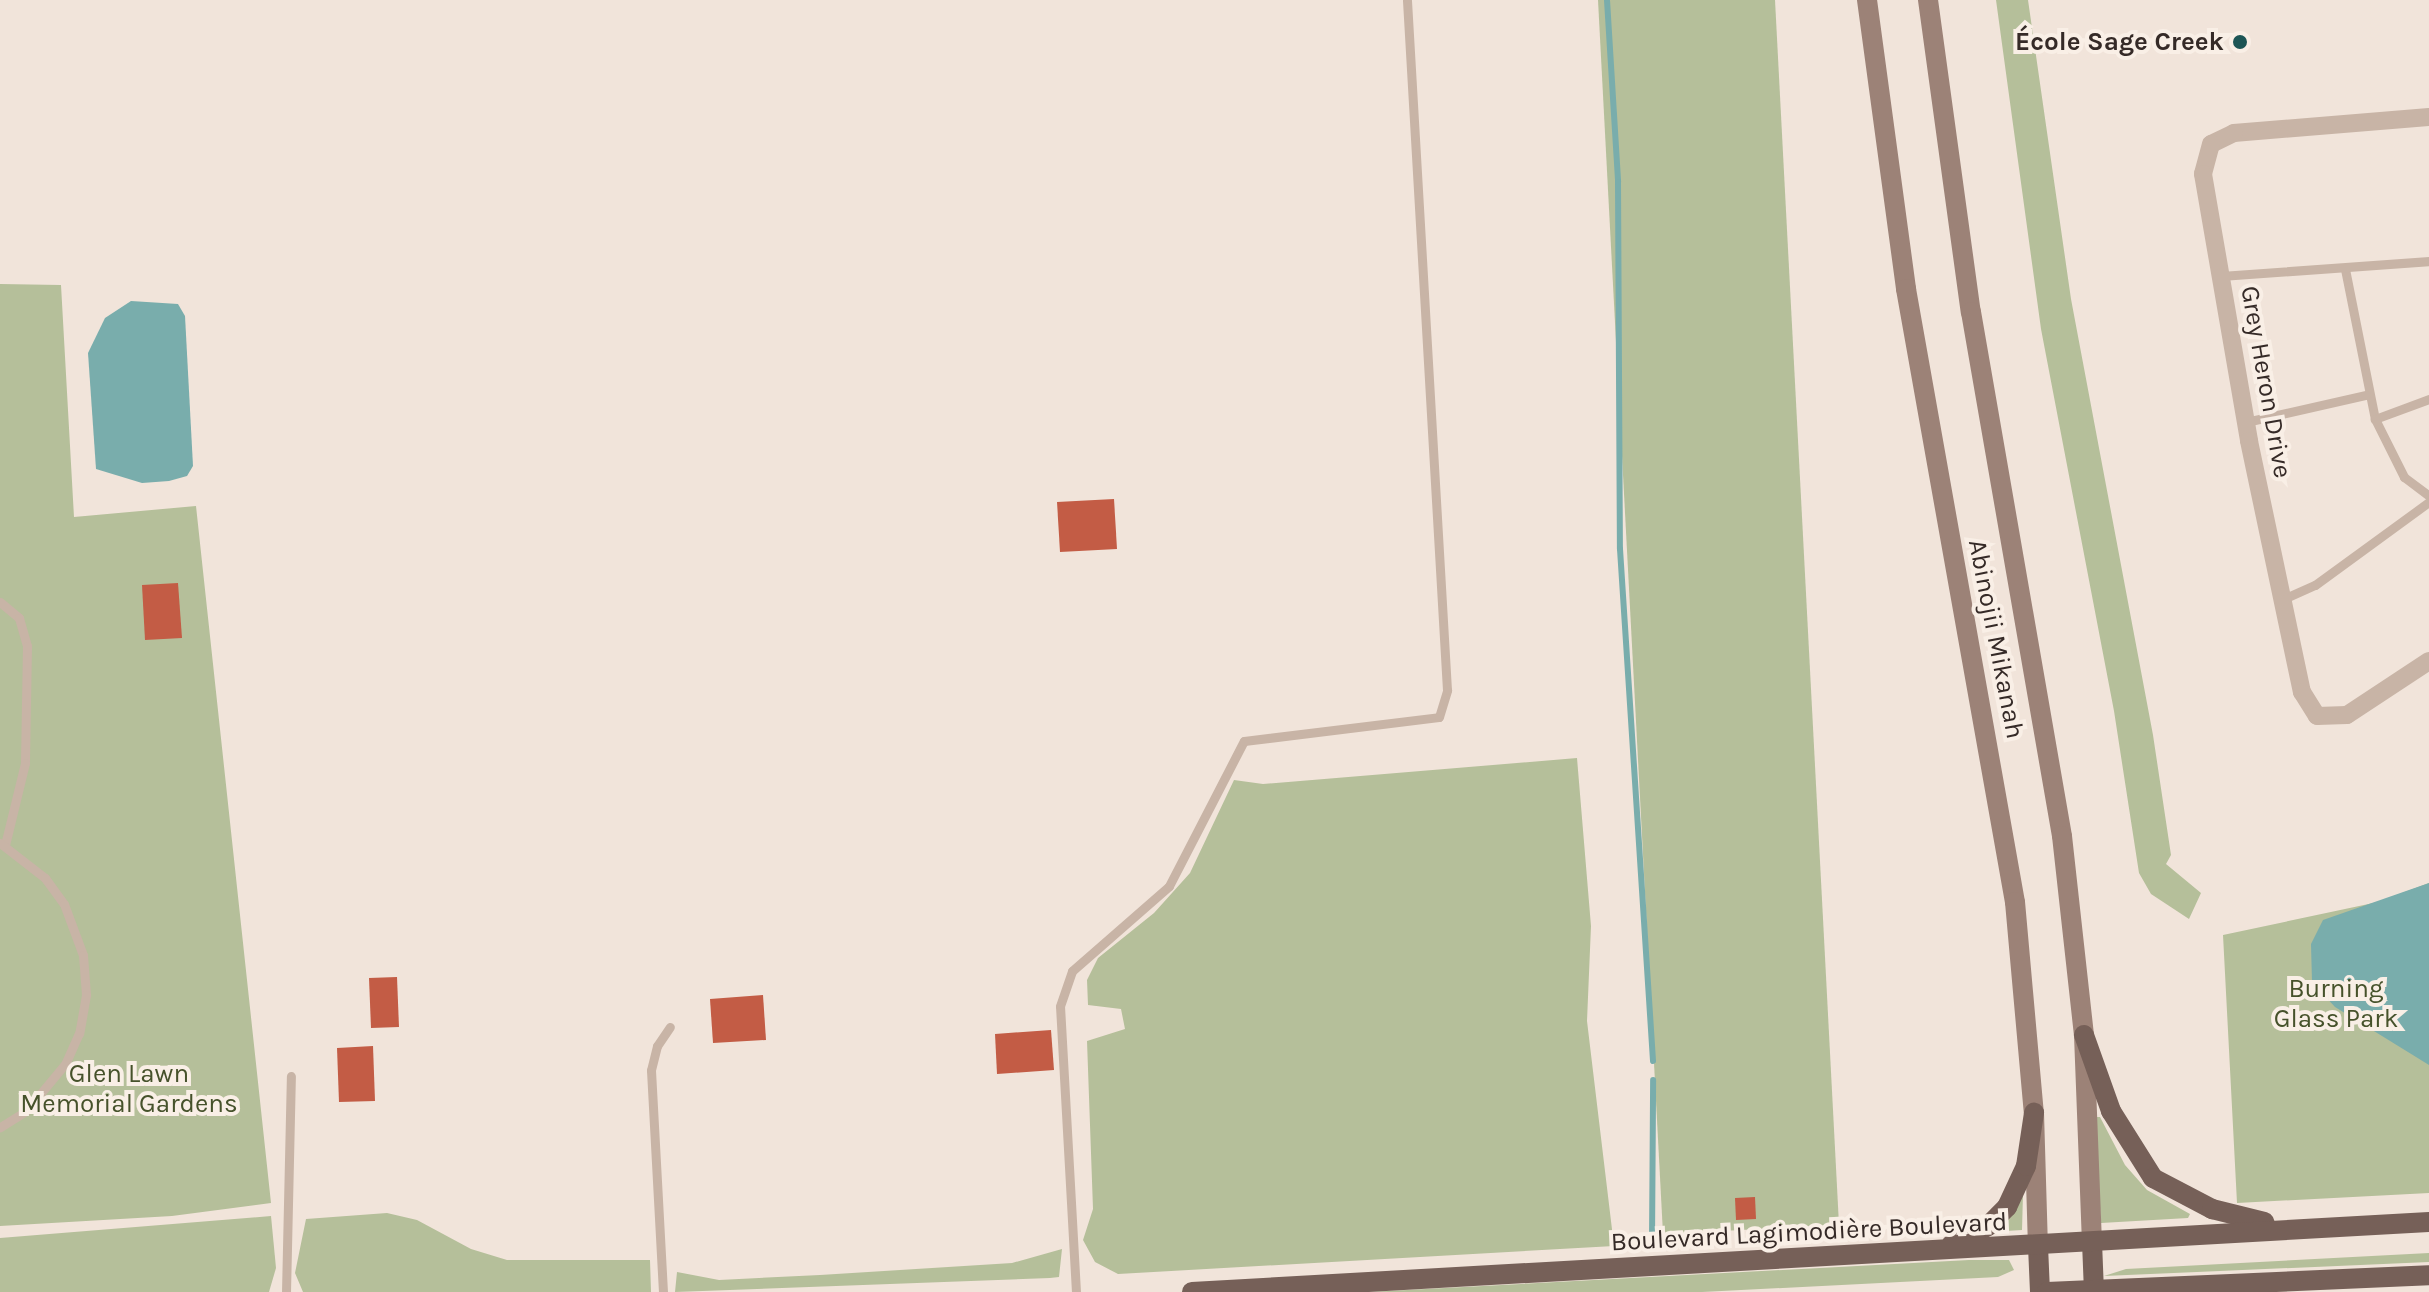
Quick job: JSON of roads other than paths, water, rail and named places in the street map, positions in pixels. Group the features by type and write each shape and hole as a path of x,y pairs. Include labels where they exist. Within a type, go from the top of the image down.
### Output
{"main road":[{"path":"2084,1035 2111,1111 2153,1178 2212,1209 2299,1228"},
{"path":"1939,1251 1977,1234 2007,1207 2026,1166 2034,1113"},
{"name":"Boulevard Lagimodière Boulevard","path":"1192,1292 2429,1222"},
{"name":"Abinojii Mikanah","path":"2092,1242 2094,1291"},
{"name":"Abinojii Mikanah","path":"2038,1246 2040,1292"},
{"path":"2047,1292 2429,1275"},
{"path":"2260,1292 2279,1282"}],"street":[{"name":"Abinojii Mikanah","path":"1867,0 1922,390 2005,827 2034,1113 2038,1246"},
{"name":"Abinojii Mikanah","path":"1928,0 1971,312 2062,836 2084,1035 2092,1242"},
{"name":"Grey Heron Drive","path":"2429,117 2234,133 2211,144 2203,174 2246,422 2302,692 2317,716 2347,715 2429,661"}],"lane":[{"path":"1076,1292 1060,1006 1072,971 1169,886 1244,741 1439,717 1447,690 1407,0"},
{"path":"2221,276 2429,261"},
{"path":"2345,269 2366,395 2404,477 2429,496"},
{"path":"2246,422 2366,395"},
{"path":"2375,419 2429,399"},
{"path":"2281,600 2315,585 2429,502"},
{"path":"0,602 19,618 27,646 25,763 3,844 45,878 64,904 83,955 86,995 79,1033 65,1064 26,1111 0,1127"},
{"path":"663,1292 651,1070 657,1046 670,1027"},
{"path":"286,1292 291,1076"}],"water":[{"path":"131,301 178,304 185,316 193,466 187,476 169,481 142,483 96,469 88,353 105,318"},
{"path":"2429,883 2429,1065 2335,1007 2312,982 2311,944 2323,920"}],"waterway":[{"path":"1607,0 1618,182 1620,549 1653,1061"},
{"path":"1652,1242 1653,1080"}],"place":[{"name":"École Sage Creek","path":"2240,42"}],"park label":[{"name":"Burning Glass Park","path":"2336,1004"},
{"name":"Glen Lawn Memorial Gardens","path":"129,1089"}]}
